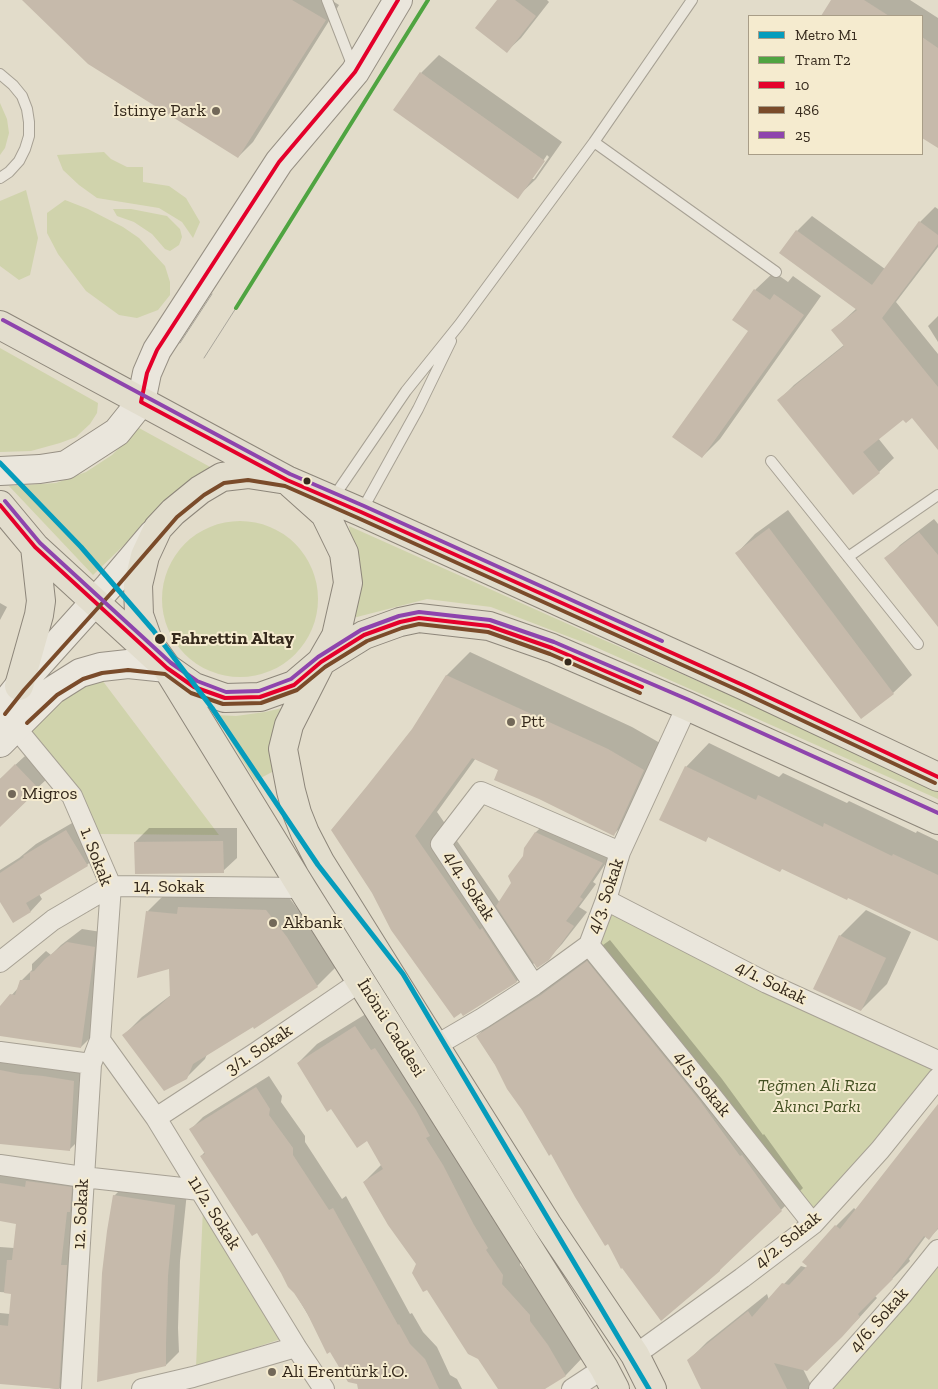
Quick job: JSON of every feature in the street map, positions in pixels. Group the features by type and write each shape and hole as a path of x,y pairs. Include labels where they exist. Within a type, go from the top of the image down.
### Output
{"main road":[{"path":"0,471 40,469 66,465 117,432 140,402 147,373 157,350 279,162 355,72 398,0"},
{"path":"1,323 140,402 287,480 745,686 938,777"},
{"path":"19,686 158,528 173,512 200,490 222,477 248,474 287,480"},
{"name":"İnönü Caddesi","path":"287,480 325,514 344,553 348,584 336,636 289,725 283,749 290,791 305,833 320,862 435,1046 634,1355 652,1389"},
{"path":"0,505 35,547 167,668 194,687 225,698 260,697 294,685 321,662 364,635 400,622 420,618 489,626 552,648 687,706 938,820"},
{"path":"158,528 145,556 138,585 139,615 149,644 167,668"},
{"path":"5,726 19,686 41,601 35,547"},
{"path":"5,726 53,690 80,673 101,667 128,664 167,668"},
{"name":"İnönü Caddesi","path":"167,668 302,888 609,1378"}],"street":[{"name":"4/3. Sokak","path":"435,1046 534,985 589,945 606,900 620,852 687,706"},
{"name":"1. Sokak","path":"5,726 72,796 111,886 100,1040"},
{"name":"4/4. Sokak","path":"534,985 441,844 481,792 620,852"},
{"name":"14. Sokak","path":"0,962 53,920 111,886 302,888"},
{"name":"4/1. Sokak","path":"606,900 768,982 938,1061"},
{"name":"4/5. Sokak","path":"589,945 813,1224"},
{"name":"3/1. Sokak","path":"156,1118 361,981"},
{"name":"12. Sokak","path":"71,1389 91,1064 100,1040"},
{"name":"11/2. Sokak","path":"100,1040 156,1118 296,1347 324,1389"},
{"path":"0,1052 91,1064"},
{"name":"4/2. Sokak","path":"634,1355 734,1284 813,1224 880,1150 938,1078"},
{"path":"0,1165 83,1177 200,1190"},
{"name":"4/6. Sokak","path":"819,1389 901,1296 938,1250"},
{"path":"142,1389 195,1383 296,1347"},
{"path":"572,1389 609,1378"}],"lane":[{"path":"327,0 355,72"},
{"path":"332,499 406,391 460,325 594,142 692,0"},
{"path":"0,74 14,85 22,96 29,122 25,149 19,161 9,172 0,178"},
{"path":"594,142 776,272"},
{"path":"361,512 418,409 460,325"},
{"path":"771,461 918,644"},
{"path":"848,557 938,495"}],"green space":[{"path":"0,103 7,119 9,133 5,148 0,155"},
{"path":"104,152 111,159 127,167 143,167 143,182 169,186 186,198 200,222 193,238 182,222 159,208 97,198 63,170 57,155"},
{"path":"26,190 38,238 30,275 19,280 0,266 0,201"},
{"path":"65,200 88,209 123,227 139,238 165,266 170,282 170,295 158,310 137,318 119,315 86,291 58,254 47,233 47,213"},
{"path":"113,209 131,209 167,216 180,229 182,237 179,245 170,251 165,249 152,234 134,222 117,216"},
{"path":"0,348 98,403 97,413 90,424 76,437 60,443 31,451 0,452"},
{"path":"139,428 212,468 175,496 93,575 9,486 56,483 86,472 112,455"},
{"path":"240,521 270,527 283,534 295,544 305,556 312,569 318,599 312,629 305,642 295,654 283,664 270,671 240,677 210,671 197,664 185,654 175,642 168,629 162,599 168,569 175,556 185,544 197,534 210,527"},
{"path":"349,526 938,786 938,799 593,646 491,607 427,599 353,618 358,578"},
{"path":"99,676 219,835 99,834 21,727"},
{"path":"282,708 273,746 274,771 255,781 215,715 236,716"},
{"name":"Teğmen Ali Rıza Akıncı Parkı","path":"606,900 938,1061 938,1078 813,1224 589,945"},
{"path":"203,1208 281,1339 196,1367"},
{"path":"938,1250 938,1389 819,1389"}],"building":[{"name":"İstinye Park","path":"22,0 292,0 326,20 238,158 88,64"},
{"path":"497,0 515,0 536,16 507,53 475,28"},
{"path":"831,0 864,0 887,15 822,15"},
{"path":"923,38 938,48 938,148 923,139"},
{"path":"420,72 545,161 518,199 393,110"},
{"path":"919,221 938,235 938,244 882,318 938,387 938,450 912,418 906,423 903,420 863,452 880,473 853,495 777,400 844,346 831,330 857,310 779,253 796,230 872,285"},
{"path":"754,289 770,300 774,294 804,315 702,458 672,437 748,331 732,320"},
{"path":"769,528 894,694 861,719 735,553"},
{"path":"919,532 938,555 938,627 884,558"},
{"path":"446,675 608,749 644,770 614,836 539,799 494,780 498,770 472,758 415,836 480,930 482,928 517,982 463,1016 461,1013 454,1018 391,930 372,893 331,830 412,729"},
{"path":"15,764 39,789 0,827 0,779"},
{"path":"685,766 756,800 758,795 823,827 824,823 892,856 893,854 938,875 938,941 782,869 780,872 708,837 706,842 659,820"},
{"path":"66,830 88,866 26,903 31,912 13,923 0,902 0,873 23,856"},
{"path":"535,832 603,863 580,897 583,899 566,921 574,926 549,960 537,968 496,906 511,883 508,876 523,856 524,848"},
{"path":"223,841 224,873 135,874 134,842"},
{"path":"178,907 266,910 287,937 318,987 254,1029 253,1027 193,1064 187,1079 164,1091 122,1035 170,996 169,969 137,978 146,911 177,914"},
{"path":"839,935 886,958 861,1011 813,989"},
{"path":"67,942 95,947 81,1048 0,1036 0,1006 10,994 15,995 20,980 30,980 30,972 34,971 45,959"},
{"path":"587,961 700,1101 782,1211 720,1271 661,1321 621,1269 608,1244 605,1246 551,1154 549,1156 476,1036 541,995"},
{"path":"355,1026 371,1050 375,1048 416,1110 430,1136 426,1138 443,1165 488,1248 486,1250 503,1275 502,1284 530,1315 530,1321 548,1345 566,1376 545,1389 498,1389 478,1359 468,1354 427,1290 423,1292 412,1273 416,1264 388,1225 363,1182 383,1169 367,1141 357,1148 331,1109 327,1112 297,1063"},
{"path":"0,1070 74,1081 70,1151 0,1144"},
{"path":"256,1087 270,1109 269,1115 293,1148 293,1155 329,1210 333,1208 398,1325 410,1344 425,1359 439,1389 358,1389 357,1384 348,1382 330,1352 327,1354 306,1311 288,1287 257,1233 252,1236 200,1156 205,1154 189,1129"},
{"path":"938,1104 938,1228 929,1240 924,1236 893,1279 858,1314 860,1317 842,1337 807,1371 774,1363 787,1389 701,1389 687,1360 748,1311 752,1317 782,1283 789,1285 807,1266 802,1262 835,1225 840,1229"},
{"path":"26,1181 72,1187 70,1212 67,1212 61,1265 67,1265 59,1389 0,1384 0,1325 8,1326 11,1294 4,1293 7,1260 12,1260 16,1224 0,1221 0,1183 25,1187"},
{"path":"113,1195 175,1205 168,1275 166,1366 97,1382 102,1273"}],"tram line":[{"name":"T2","path":"236,308 428,0"},
{"path":"180,343 212,294"},
{"path":"204,358 236,308"}],"metro line":[{"name":"M1","path":"0,463 81,547 153,630 212,708 318,865 403,974 649,1389"}],"transit line":[{"name":"10","path":"398,0 355,72 279,162 157,350 147,373 141,402 287,480 745,686 938,777"},
{"name":"25","path":"3,320 290,474 662,641"},
{"name":"486","path":"5,714 177,517 204,495 224,483 248,480 285,486 358,518 742,692 935,783"},
{"name":"25","path":"5,501 40,543 171,663 197,681 226,692 259,691 291,679 318,657 361,630 399,616 419,612 490,620 554,642 689,700 938,813"},
{"name":"10","path":"0,505 35,547 167,668 194,687 225,698 260,697 294,685 321,662 364,635 400,622 419,618 489,626 552,648 642,687"},
{"name":"486","path":"27,723 57,695 83,679 102,673 128,670 165,674 191,693 223,704 261,703 297,690 325,667 367,641 419,624 488,632 550,654 640,693"}],"place":[{"name":"İstinye Park","path":"216,111"},
{"name":"Fahrettin Altay","path":"160,639"},
{"name":"Ptt","path":"511,722"},
{"name":"Migros","path":"12,794"},
{"name":"Akbank","path":"273,923"},
{"name":"Ali Erentürk İ.O.","path":"272,1372"}]}
